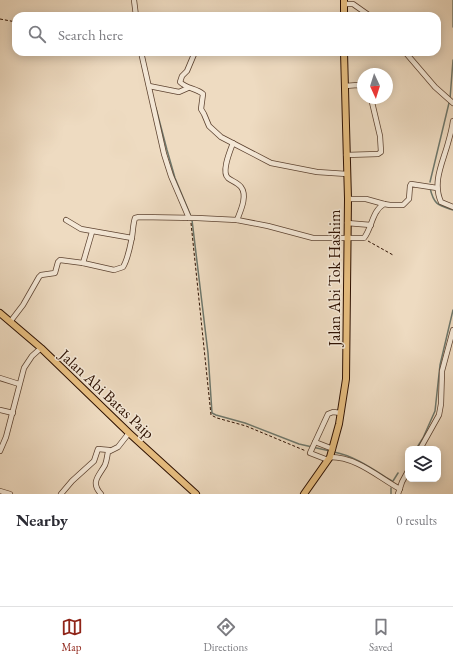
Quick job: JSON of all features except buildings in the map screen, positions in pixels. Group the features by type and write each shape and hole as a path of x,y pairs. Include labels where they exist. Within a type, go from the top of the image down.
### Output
{"main road":[{"name":"Jalan Abi Tok Hashim","path":"304,494 329,458 333,449 341,412 346,378 348,199 344,56"},
{"name":"Jalan Abi Batas Paip","path":"0,313 41,348 129,433 196,494"}],"street":[{"path":"134,0 136,12"},
{"path":"344,2 353,4 364,12"},
{"path":"142,56 166,161 189,218"},
{"path":"193,56 187,71 180,80 182,84 188,88 203,94 201,109 209,126 221,137 271,163 317,172 347,174"},
{"path":"408,56 435,87 451,101"},
{"path":"345,86 357,85"},
{"path":"149,86 179,92 188,88"},
{"path":"346,155 380,154 380,136 372,104"},
{"path":"453,121 449,142 439,174 437,188 440,202 453,207"},
{"path":"233,143 227,160 225,173 227,177 241,187 243,194 237,220"},
{"path":"348,199 366,199 390,205 403,205 409,199 411,184 437,188"},
{"path":"10,322 23,305 39,277 55,273 60,260 83,262 114,270 123,267 132,238 135,218 197,218 237,220 268,226 313,238 364,238 376,211 384,204"},
{"path":"66,220 81,229 92,232 132,238"},
{"path":"348,223 371,225"},
{"path":"83,262 92,232"},
{"path":"422,446 438,415 442,404 442,371 453,330"},
{"path":"0,451 13,413 24,368 27,362 41,348"},
{"path":"0,378 19,384"},
{"path":"0,410 13,413"},
{"path":"341,412 332,412 328,414 310,453 329,458 348,460 365,467 399,492 405,476"},
{"path":"61,494 72,481 94,461 98,449 115,449 129,433"},
{"path":"315,442 333,449"},
{"path":"101,494 96,487 96,480 105,465 109,450"},
{"path":"0,491 10,494"}],"path":[{"path":"0,19 12,21"},
{"path":"189,218 191,223 211,415 246,426 310,453"},
{"path":"364,238 393,255"}],"waterway":[{"path":"453,0 453,27"},
{"path":"450,99 453,60"},
{"path":"430,182 449,103"},
{"path":"156,108 175,178 190,214"},
{"path":"430,188 433,198 437,204 453,210"},
{"path":"192,220 208,353 212,413 245,423 299,444 330,451"},
{"path":"418,446 435,411 440,365 453,310"},
{"path":"334,452 357,460 392,481"},
{"path":"393,481 398,473"},
{"path":"391,488 391,494"}]}
